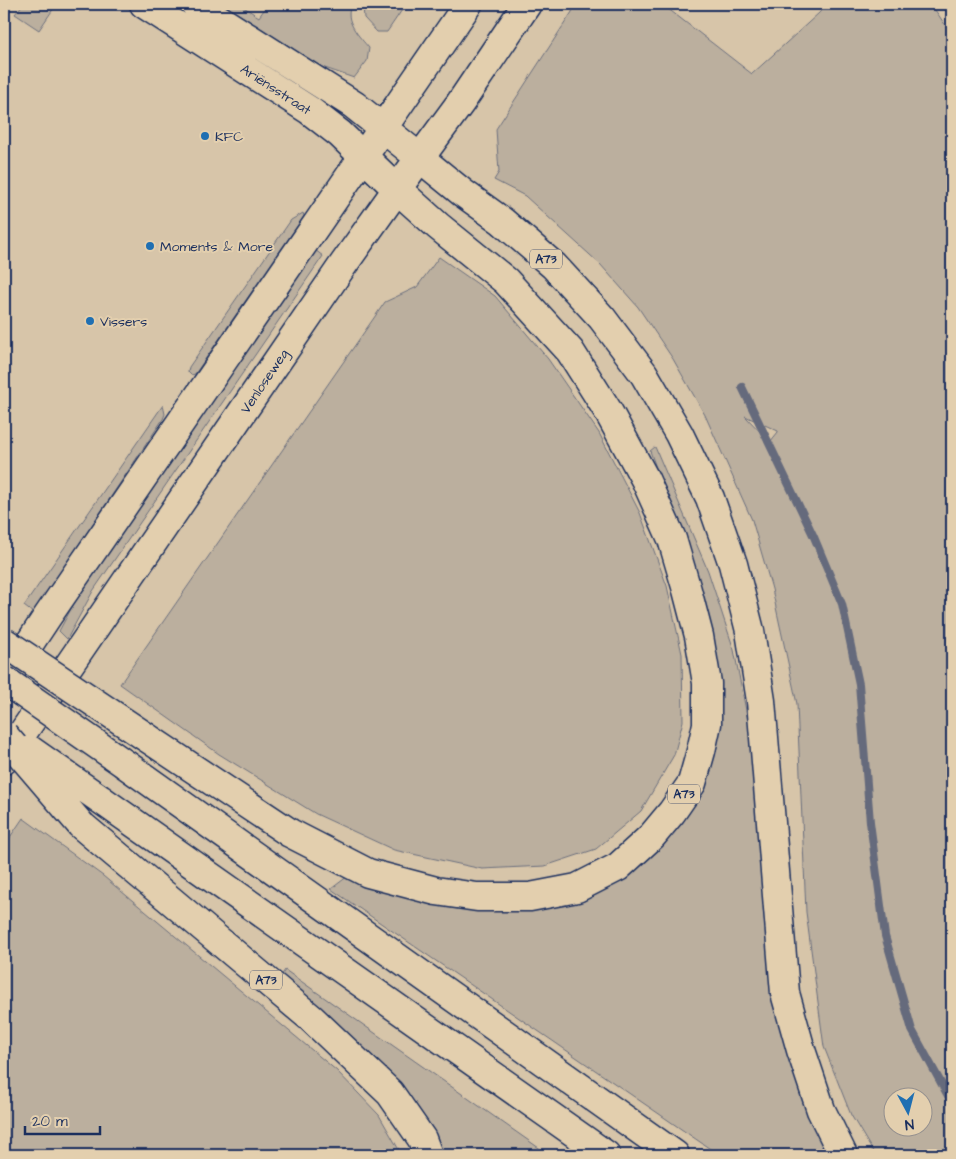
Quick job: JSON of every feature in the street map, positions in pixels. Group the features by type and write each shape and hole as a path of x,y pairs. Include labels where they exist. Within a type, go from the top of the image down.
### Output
{"main road":[{"name":"Ariënsstraat","path":"144,4 309,110 340,134 397,189"},
{"name":"Ariënsstraat","path":"195,4 354,105 420,158"},
{"path":"468,4 4,681 125,764 675,1155"},
{"name":"Venloseweg","path":"4,760 338,273 461,102 527,4"},
{"name":"A73","path":"420,158 463,193 502,221 554,266 602,318 644,374 678,434 710,498 733,564 750,631 761,700 785,993 821,1110 843,1155"},
{"name":"A73","path":"4,642 290,834 368,873 436,891 477,897 530,897 577,888 618,867 652,836 672,812 692,782 707,724 707,683 699,636 672,540 645,479 608,411 570,352 506,281 438,226 397,189"},
{"name":"A73","path":"4,734 100,799 606,1155"},
{"name":"A73","path":"4,734 81,825 311,1018 390,1094 422,1139 428,1155"}],"shaded area":[{"path":"23,4 56,5 39,30 15,14"},
{"path":"223,4 239,4 259,17 268,4 288,4 292,7 295,4 352,4 349,16 353,28 369,48 367,61 354,78 322,67"},
{"path":"365,4 406,4 387,32 377,32 364,18 363,7"},
{"path":"575,4 662,4 752,74 827,4 931,4 952,35 952,1155 875,1155 851,1115 824,1047 806,912 797,704 772,589 752,520 705,415 673,359 638,307 600,264 525,196 494,180 499,172 496,129 572,12","holes":["745,416 778,431 770,442"]},
{"path":"303,213 304,216 195,374 191,375 188,372 189,367 291,220"},
{"path":"315,250 323,256 93,591 67,639 59,631 83,587"},
{"path":"439,257 495,296 548,359 599,433 640,513 667,586 682,654 683,721 674,755 641,811 596,849 545,866 482,869 394,850 316,814 219,754 120,684 385,302 417,287"},
{"path":"163,405 165,414 163,419 33,613 24,606"},
{"path":"655,447 708,571 734,650 754,751 770,931 835,1155 719,1155 331,889 348,876 473,908 641,862 718,725 721,682 713,638 683,542 650,451"},
{"path":"23,818 103,876 337,1071 379,1115 402,1155 4,1155 4,846"},
{"path":"285,970 549,1155 443,1155 435,1136 407,1093 375,1058 279,979"}],"waterway":[{"path":"742,387 814,537 842,604 859,684 870,822 885,936 912,1030 952,1103"}],"place":[{"name":"KFC","path":"205,136"},
{"name":"Moments & More","path":"150,246"},
{"name":"Vissers","path":"90,321"}]}
